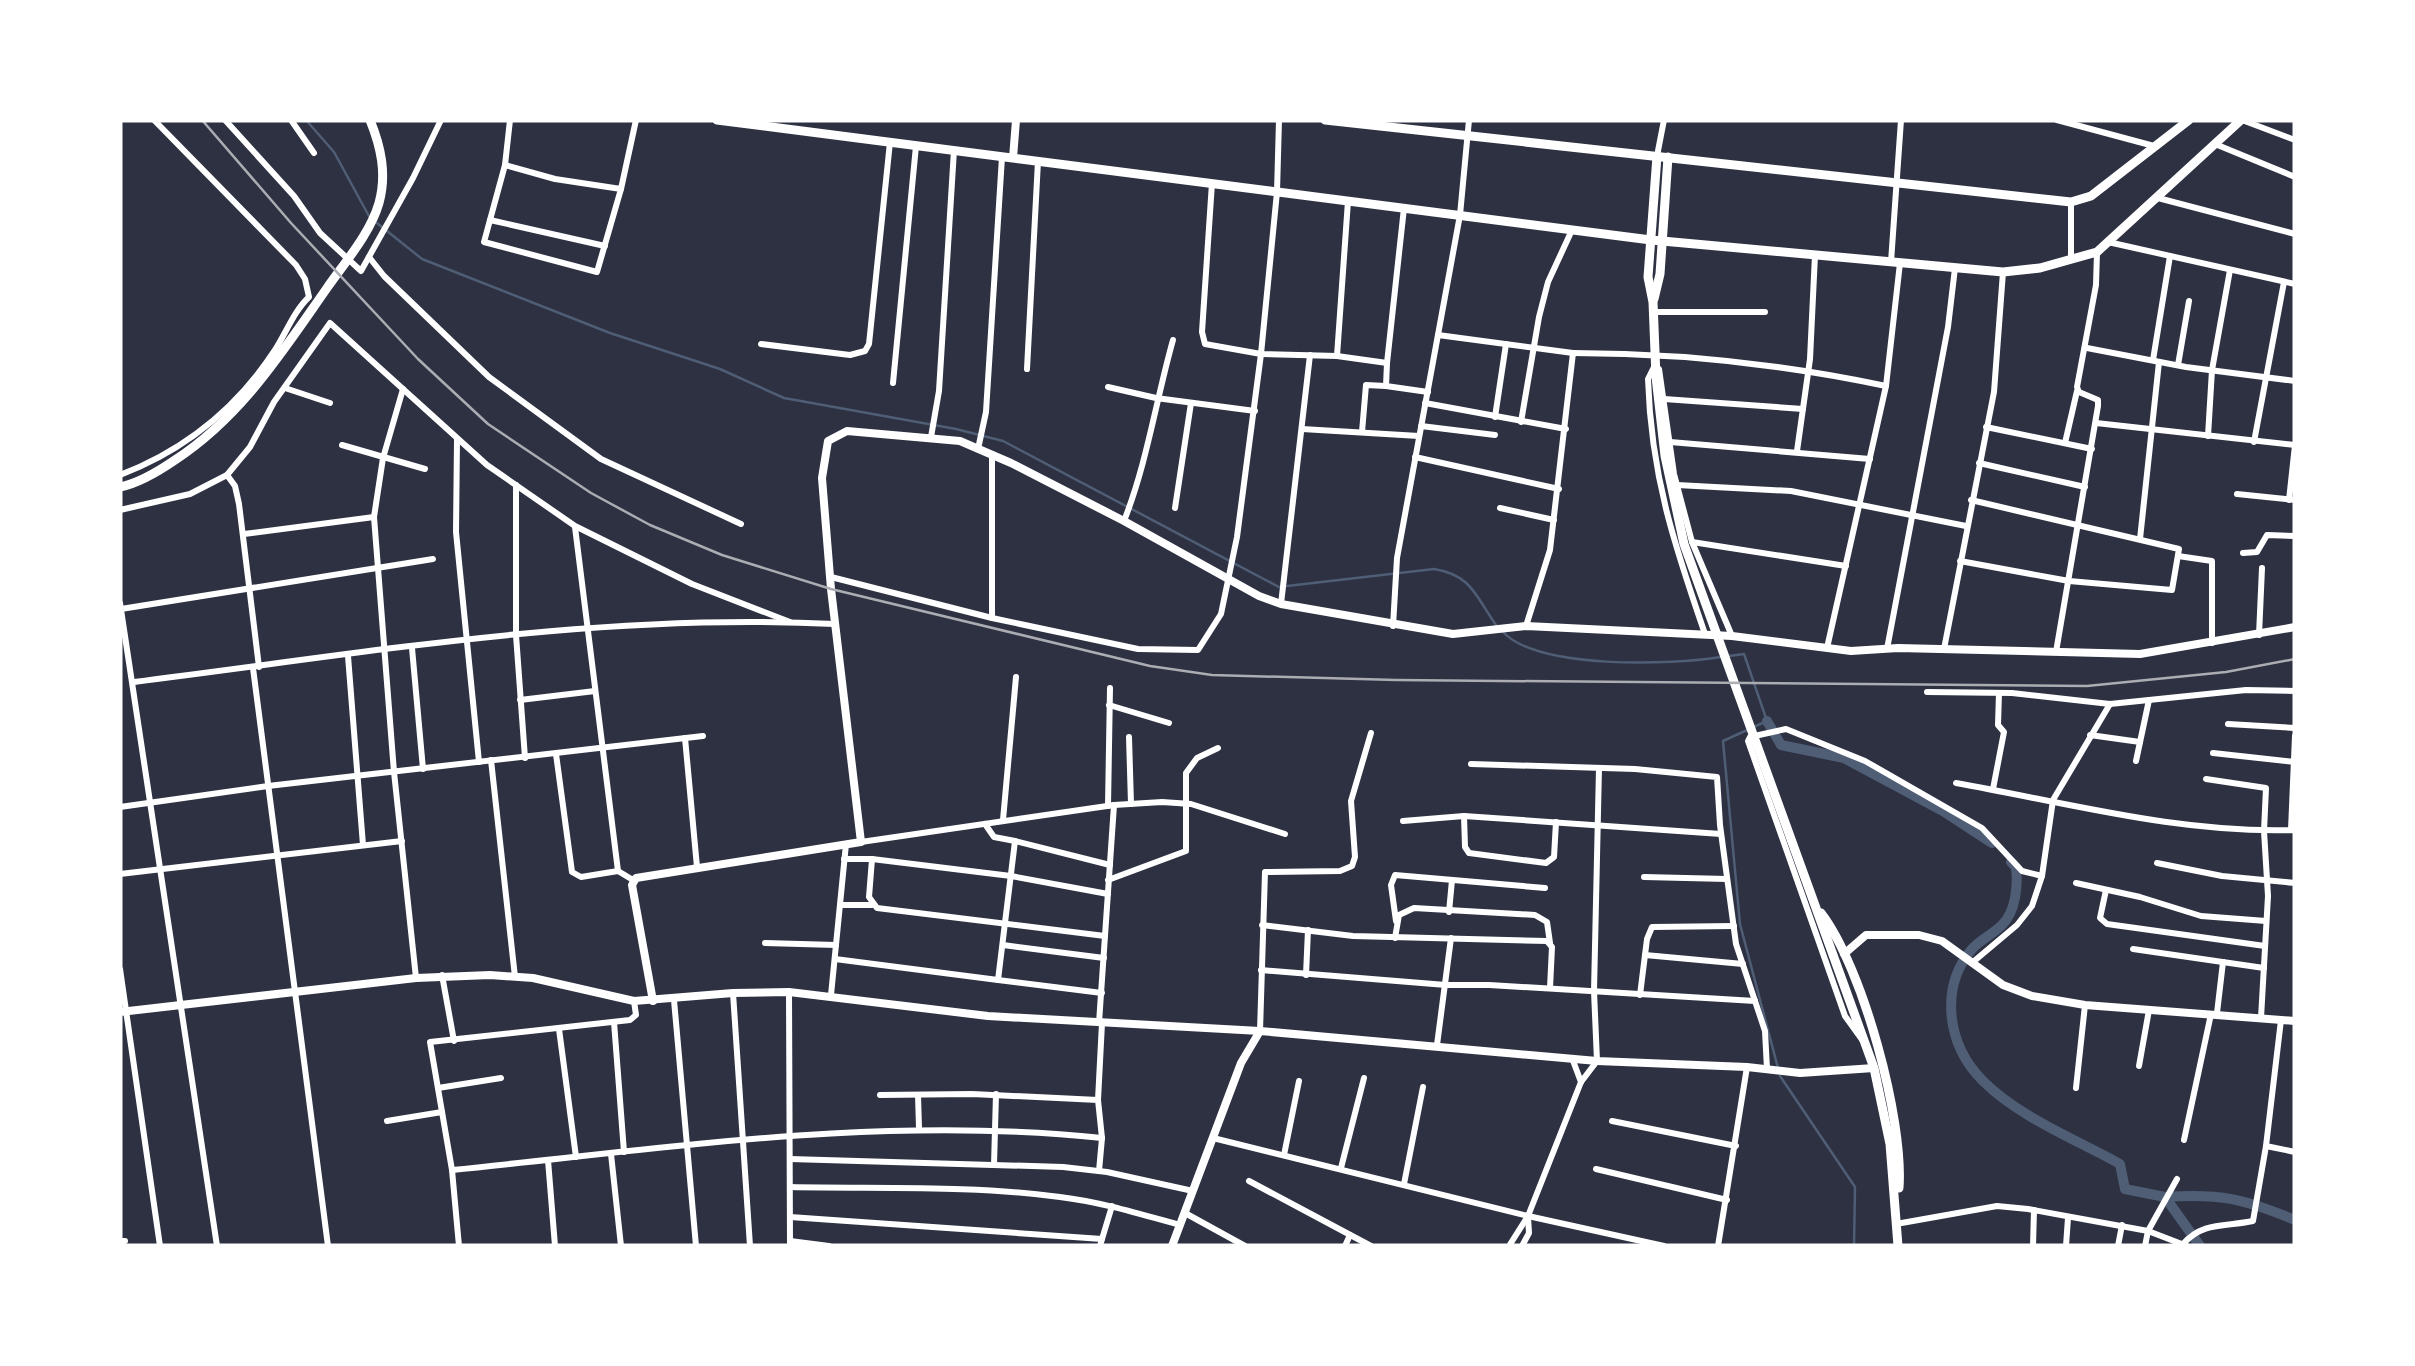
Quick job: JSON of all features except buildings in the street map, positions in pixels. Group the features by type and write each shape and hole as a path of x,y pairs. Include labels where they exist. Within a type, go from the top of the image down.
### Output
{"main road":[{"path":"122,484 159,472 239,408 263,380 360,240 375,214 382,182 382,156 370,120"},
{"path":"716,120 1656,240 2003,272 2097,252 2242,120"},
{"path":"1325,120 2072,202 2091,196 2189,120"},
{"path":"1663,156 1656,240 1660,274 1654,307 1654,353 1665,456 1684,544 1874,1068 1890,1144 1897,1206"},
{"path":"1816,906 1844,954 1884,1069 1899,1147 1898,1246"}],"street":[{"path":"122,484 196,436 232,404 276,349 309,297 296,264 154,120"},
{"path":"226,120 294,196 320,233 361,271 441,120"},
{"path":"291,120 314,153"},
{"path":"510,120 504,165 484,242 597,272 636,120"},
{"path":"979,445 1008,157 1016,120"},
{"path":"830,577 992,618 1138,649 1198,650 1221,614 1233,556 1261,354 1277,192 1278,120"},
{"path":"1393,626 1396,566 1460,215 1469,120"},
{"path":"1663,156 1664,120"},
{"path":"1828,648 1886,386 1901,120"},
{"path":"2057,120 2155,146"},
{"path":"2242,120 2295,140"},
{"path":"761,344 850,356 865,351 869,344 890,142"},
{"path":"2215,144 2295,177"},
{"path":"893,383 916,146"},
{"path":"932,434 954,150"},
{"path":"1027,368 1038,161"},
{"path":"504,165 621,188"},
{"path":"1212,184 1202,340 1211,347 1261,354 1336,356 1387,363"},
{"path":"2157,197 2295,234"},
{"path":"1336,356 1348,201"},
{"path":"2071,260 2072,202"},
{"path":"1386,386 1404,208"},
{"path":"490,220 604,246"},
{"path":"1521,422 1548,282 1572,230"},
{"path":"2108,242 2295,284"},
{"path":"2065,444 2087,348 2097,252"},
{"path":"1797,451 1808,369 1815,255"},
{"path":"369,256 384,276 489,377 601,459 741,524"},
{"path":"2140,540 2170,256"},
{"path":"1887,649 1948,327 1955,268"},
{"path":"2208,436 2212,370 2230,270"},
{"path":"1944,650 1994,392 2003,272"},
{"path":"2254,442 2284,282"},
{"path":"2178,365 2188,301"},
{"path":"1654,307 1765,312"},
{"path":"120,510 190,494 226,476 250,447 284,388 330,324 486,465 575,526 692,584 790,622"},
{"path":"1438,335 1573,354 1654,353 1808,369 1886,386"},
{"path":"1125,517 1173,340"},
{"path":"1495,416 1506,344"},
{"path":"2087,348 2295,381"},
{"path":"1526,626 1550,550 1573,354"},
{"path":"1281,604 1310,355"},
{"path":"1704,634 1671,534 1655,468 1648,378 1655,366 1661,375 1677,485 1692,542 1732,636"},
{"path":"1362,432 1366,385 1428,392"},
{"path":"1108,386 1156,398 1254,411"},
{"path":"284,388 330,403"},
{"path":"403,389 383,458 374,517 394,772 416,978"},
{"path":"2056,654 2098,400 2077,390"},
{"path":"1664,399 1803,409"},
{"path":"1175,508 1191,403"},
{"path":"1426,403 1566,429"},
{"path":"2096,423 2295,445 2292,500 2237,494"},
{"path":"1421,426 1495,435"},
{"path":"1986,427 2092,449"},
{"path":"1302,429 1419,436"},
{"path":"861,842 822,478 828,441 847,431 932,434 979,445 1125,517 1258,596 1393,626 1453,634 1526,626 1704,634 1851,651 2056,654 2140,654 2295,627"},
{"path":"458,438 456,532 479,762"},
{"path":"1670,442 1870,459"},
{"path":"342,445 425,469"},
{"path":"992,454 992,618"},
{"path":"1416,457 1559,488"},
{"path":"1979,462 2085,487"},
{"path":"226,476 234,486 251,586 268,786 326,1246"},
{"path":"516,485 516,634 525,758"},
{"path":"1677,485 1790,492 1966,526"},
{"path":"1960,562 2069,581 2172,590 2179,549 1971,500"},
{"path":"1500,508 1554,520"},
{"path":"244,534 374,517"},
{"path":"575,526 618,871"},
{"path":"2242,552 2257,552 2267,535 2295,536"},
{"path":"1692,542 1846,566"},
{"path":"2178,556 2212,561 2212,643"},
{"path":"217,1246 120,606 434,559"},
{"path":"2259,635 2262,568"},
{"path":"134,682 588,626 714,621 835,624"},
{"path":"412,648 423,769"},
{"path":"348,656 363,846"},
{"path":"1003,821 1016,677"},
{"path":"1107,1172 1098,1100 1110,865 1110,688"},
{"path":"1927,692 1999,693 2110,704 2246,690 2295,691"},
{"path":"520,700 595,691"},
{"path":"1993,790 2004,732 1998,725 1999,693"},
{"path":"2136,761 2148,700"},
{"path":"1973,962 2026,915 2042,876 2054,800 2110,704"},
{"path":"1110,705 1170,723"},
{"path":"1956,783 2182,825 2293,830 2295,732 2228,724"},
{"path":"1863,1042 1845,1016 1748,741 1752,736 1778,728 1790,730 1882,771 1982,828 2022,871 2042,876"},
{"path":"1172,1246 1241,1063 1260,1031 1263,877 1268,870 1340,871 1354,863 1351,802 1371,733"},
{"path":"2090,735 2140,742"},
{"path":"120,807 703,736"},
{"path":"1128,736 1132,804"},
{"path":"684,738 697,867"},
{"path":"1108,880 1186,851 1186,773 1190,764 1218,748"},
{"path":"2213,753 2294,762"},
{"path":"556,754 572,872 581,877 618,871 634,880 846,844 1132,804 1184,803 1285,834"},
{"path":"491,760 515,977"},
{"path":"1471,764 1717,777 1734,926 1764,1031 1767,1069"},
{"path":"1508,1246 1528,1216 1581,1082 1597,1061 1594,991 1599,768"},
{"path":"2206,779 2266,788 2262,1018"},
{"path":"1403,822 1464,816 1721,834"},
{"path":"1464,816 1465,847 1469,853 1546,862 1554,857 1556,822"},
{"path":"985,824 994,836 1110,865"},
{"path":"120,874 402,841"},
{"path":"998,980 1016,841"},
{"path":"831,995 846,844"},
{"path":"844,859 1011,876 1108,894"},
{"path":"872,859 869,897 873,905"},
{"path":"2157,863 2267,882 2295,883"},
{"path":"1395,938 1392,877 1545,888"},
{"path":"1644,877 1727,879"},
{"path":"634,880 653,1001"},
{"path":"1449,912 1452,880"},
{"path":"2076,883 2201,916 2266,921"},
{"path":"2106,890 2100,918 2107,924 2265,946"},
{"path":"840,905 873,905 1104,936"},
{"path":"1396,921 1402,912 1414,908 1536,915 1547,922 1550,988"},
{"path":"1262,925 1395,938 1543,940 1550,944"},
{"path":"1640,995 1652,927 1734,926"},
{"path":"1306,975 1308,930"},
{"path":"1844,954 1866,936 1918,935 1942,942 2016,991 2085,1005 2295,1022"},
{"path":"1437,1045 1450,938"},
{"path":"765,944 836,945"},
{"path":"1003,945 1104,958"},
{"path":"2133,949 2264,968"},
{"path":"1645,954 1743,964"},
{"path":"835,959 1102,993"},
{"path":"2184,1140 2223,962"},
{"path":"120,970 160,1246"},
{"path":"1261,970 1446,985 1755,1001"},
{"path":"442,975 454,1041"},
{"path":"123,1011 442,975 515,977 634,1001 734,992 789,992 988,1016 1260,1031 1597,1061 1800,1073 1874,1068"},
{"path":"734,992 750,1246"},
{"path":"789,992 790,1244 828,1246"},
{"path":"674,1000 696,1246"},
{"path":"458,1246 452,1170 430,1042 635,1018 634,1001"},
{"path":"2076,1088 2085,1005"},
{"path":"2139,1066 2149,1008"},
{"path":"1896,1224 1998,1206 2122,1226 2187,1242 2199,1229 2252,1222 2282,1020"},
{"path":"614,1022 624,1152"},
{"path":"559,1029 576,1157"},
{"path":"1572,1058 1581,1082"},
{"path":"1718,1246 1746,1067"},
{"path":"438,1088 501,1078"},
{"path":"1341,1168 1364,1078"},
{"path":"1284,1154 1300,1080"},
{"path":"1404,1184 1423,1087"},
{"path":"918,1094 919,1128"},
{"path":"880,1096 996,1094 1098,1100"},
{"path":"994,1164 996,1094"},
{"path":"387,1121 442,1112"},
{"path":"1612,1121 1736,1146"},
{"path":"452,1170 744,1139 919,1128 996,1129 1102,1138"},
{"path":"1213,1138 1664,1246"},
{"path":"2266,1146 2295,1152"},
{"path":"611,1154 621,1246"},
{"path":"790,1159 994,1164 1107,1172 1193,1191"},
{"path":"548,1160 555,1246"},
{"path":"1596,1169 1726,1200"},
{"path":"2145,1246 2148,1231 2176,1179"},
{"path":"1249,1181 1371,1246"},
{"path":"790,1187 1057,1196 1107,1205 1180,1226"},
{"path":"790,1217 1099,1240 1107,1205"},
{"path":"2032,1246 2034,1210"},
{"path":"1185,1213 1244,1246"},
{"path":"1522,1246 1528,1232 1528,1216"},
{"path":"2066,1246 2068,1218"},
{"path":"2118,1246 2122,1226"},
{"path":"1345,1246 1350,1235"}],"waterway":[{"path":"306,120 334,152 370,218"},
{"path":"377,223 422,259 610,333 720,369 784,398 1003,441 1279,587"},
{"path":"1287,586 1434,569 1465,582 1496,625"},
{"path":"1502,631 1519,644 1544,653 1606,662 1721,657"},
{"path":"1729,656 1744,654 1767,721 1723,741 1740,924 1778,1068"},
{"path":"1767,721 1781,745 1844,758 1943,811 1992,843"},
{"path":"2011,862 2016,867 2017,882 2010,913 2002,925 1972,949 1955,981 1952,1016 1961,1051 1983,1081 2013,1106 2120,1164 2125,1189 2165,1197 2200,1246"},
{"path":"1780,1076 1855,1187 1854,1246"},
{"path":"2165,1197 2232,1199 2295,1220"}],"railway":[{"path":"202,120 291,223 418,359 488,424 591,493 650,525 722,555 831,589 1150,666 1212,675 2087,686 2226,672 2295,659"}]}
